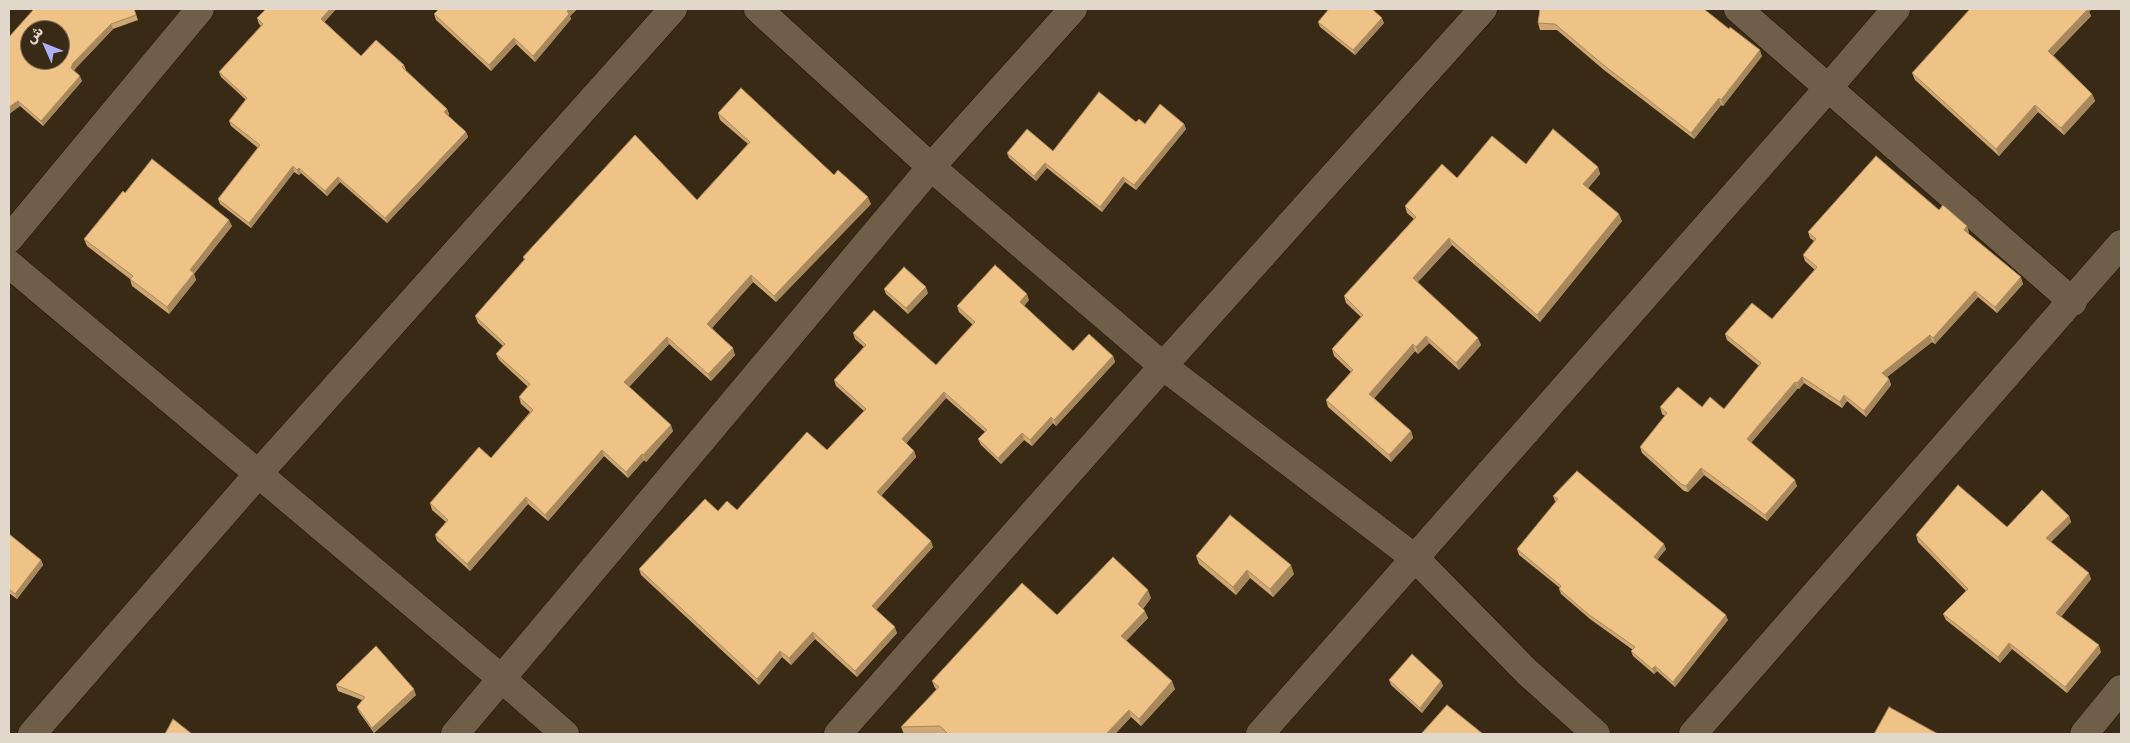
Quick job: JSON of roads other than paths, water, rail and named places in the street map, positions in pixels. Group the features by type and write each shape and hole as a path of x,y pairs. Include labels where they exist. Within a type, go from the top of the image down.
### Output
{"street":[{"path":"9,239 200,9"},
{"path":"32,734 258,474 673,9"},
{"path":"758,9 931,167 1163,366 1416,559 1527,672 1596,734"},
{"path":"455,734 931,167 1073,9"},
{"path":"838,734 1163,366 1483,9"},
{"path":"1738,9 1830,87 2073,302"},
{"path":"1260,734 1416,559 1830,87 1896,9"},
{"path":"1693,734 2073,302 2121,244"},
{"path":"9,264 565,734"},
{"path":"2084,734 2121,689"}]}
